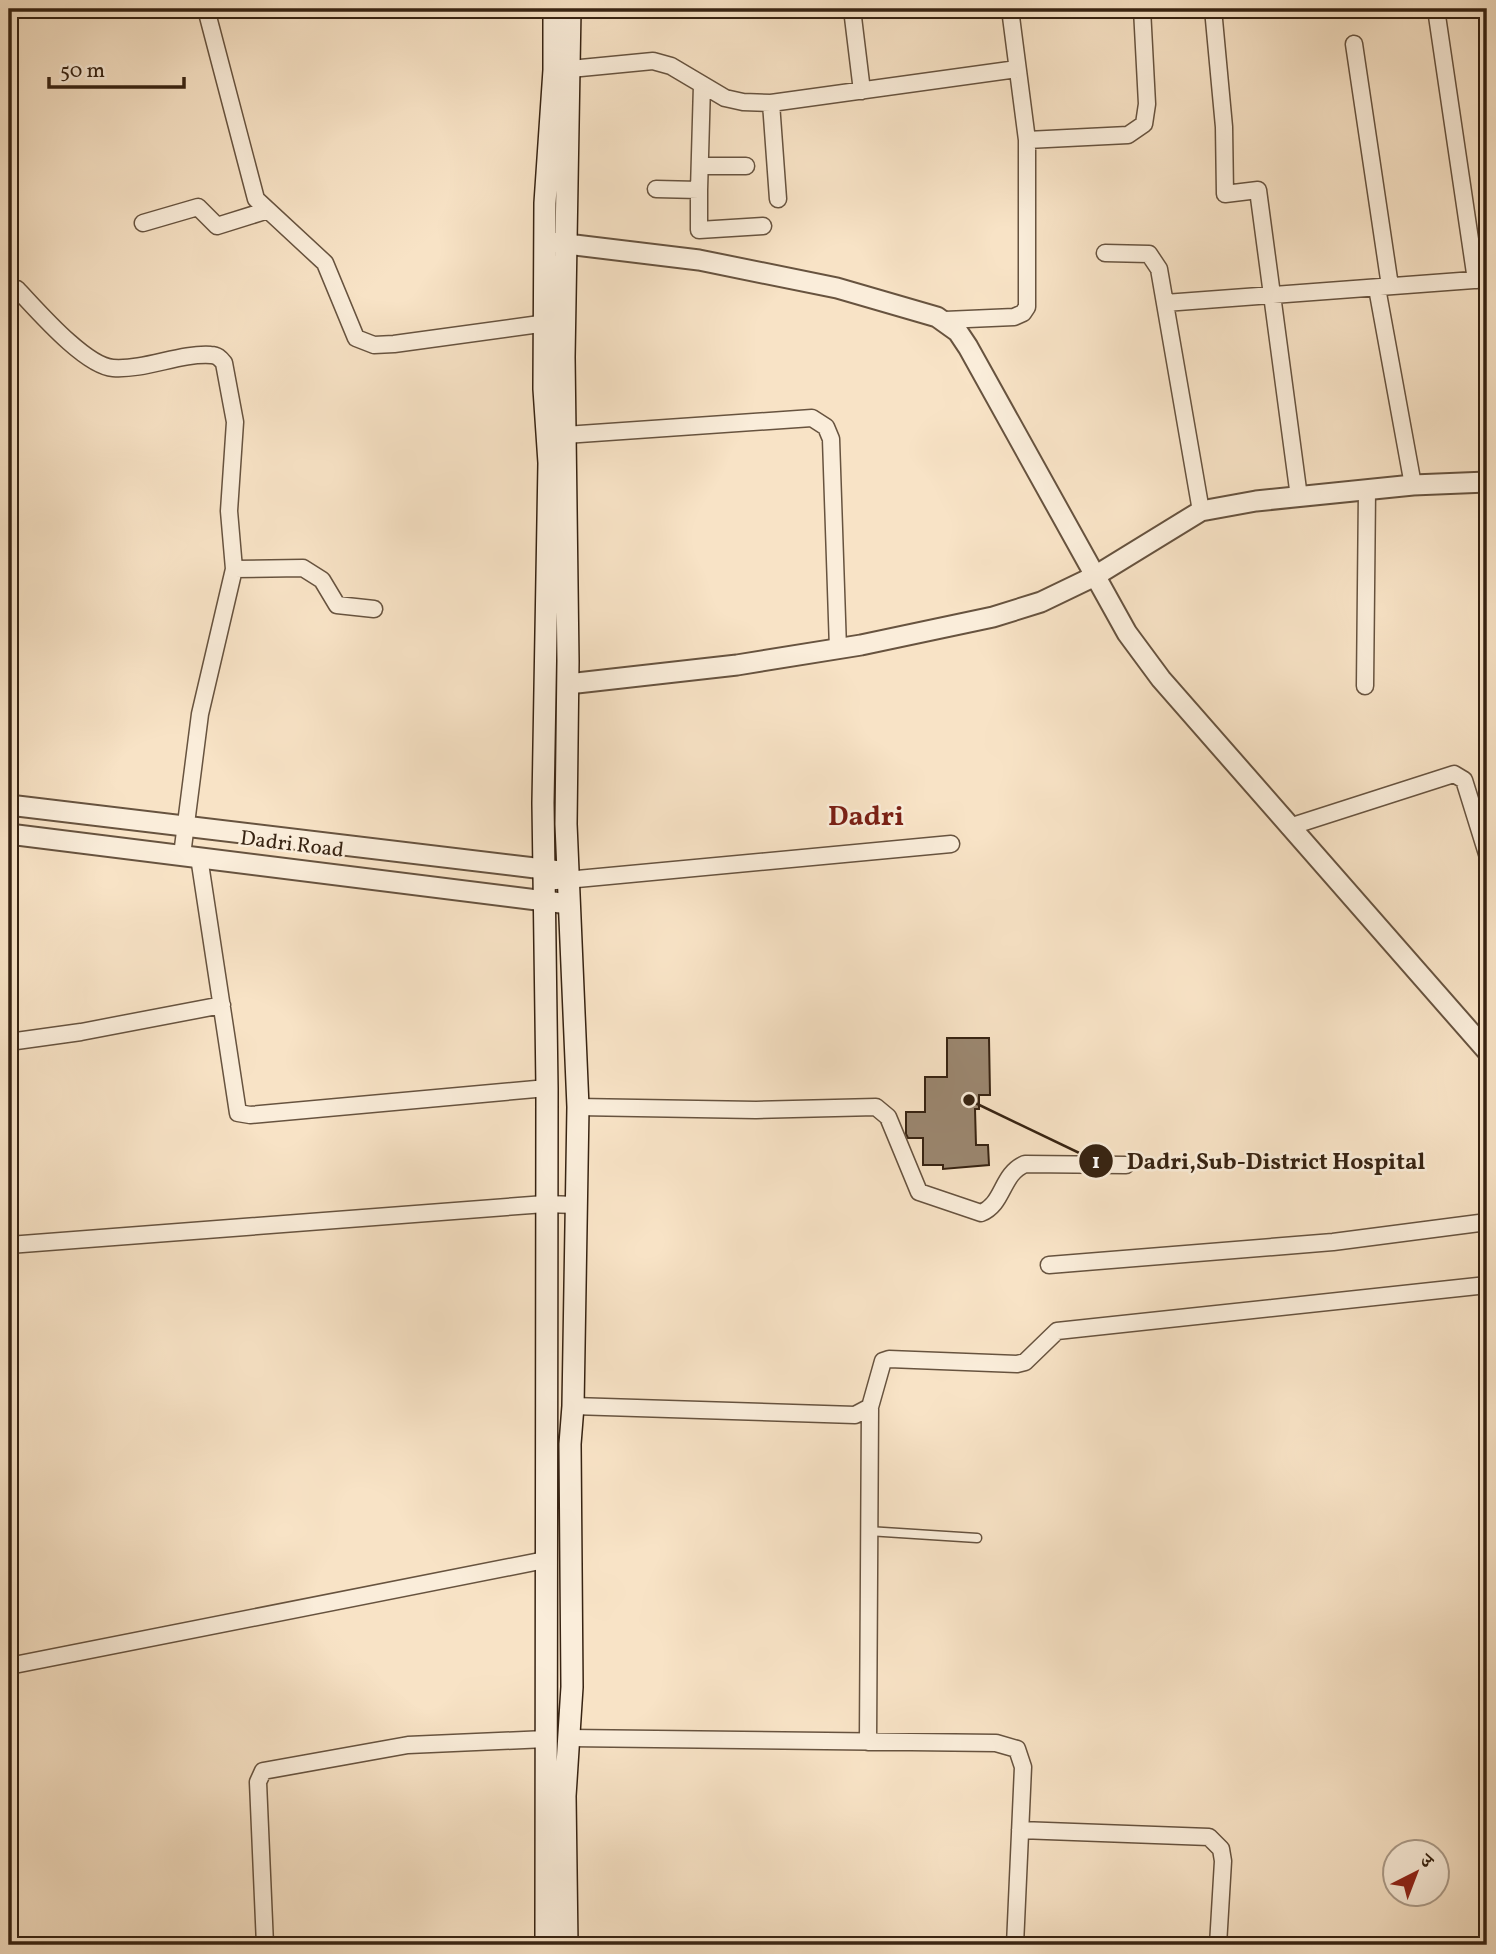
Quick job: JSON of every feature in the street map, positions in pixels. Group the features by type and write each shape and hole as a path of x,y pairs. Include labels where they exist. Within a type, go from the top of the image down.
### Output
{"main road":[{"path":"554,9 562,70"},
{"path":"546,1945 547,1088 544,885 549,463 544,389 547,323 556,243 562,70 570,9"},
{"path":"556,243 565,435 568,877 578,1107 573,1406 569,1444 572,1687 565,1796 567,1945"}],"street":[{"path":"206,9 252,189 265,211 325,263 352,333 363,343 394,344 547,323"},
{"path":"852,9 862,91"},
{"path":"556,243 699,260 770,274 837,288 945,320 1014,317 1027,307 1027,140 1010,9"},
{"path":"1027,140 1128,135 1144,124 1147,104 1142,9"},
{"path":"1213,9 1224,127 1225,194 1258,190 1299,497"},
{"path":"1165,303 1482,279 1436,9"},
{"path":"1354,44 1383,287 1413,485"},
{"path":"562,70 653,61 671,66 734,100 771,103 1017,69"},
{"path":"702,85 699,230 763,226"},
{"path":"771,103 778,199"},
{"path":"700,166 746,166"},
{"path":"656,189 699,190"},
{"path":"142,223 198,207 217,226 265,211"},
{"path":"1105,253 1149,254 1159,269 1201,511"},
{"path":"17,289 44,318 91,359 105,367 150,366 209,355 220,358 233,396 235,422 229,511 234,569 200,714 184,826 222,1005 236,1107 243,1116 547,1088"},
{"path":"945,320 968,347 1126,633 1161,680 1487,1051"},
{"path":"565,435 812,418 820,420 831,439 838,649"},
{"path":"568,684 737,665 838,649 993,617 1041,602 1096,576 1201,511 1413,485 1487,482"},
{"path":"1365,686 1367,491"},
{"path":"234,569 303,568 322,580 337,605 374,609"},
{"path":"1289,827 1454,774 1464,780 1487,854"},
{"name":"Dadri Road","path":"9,805 184,826 544,885 569,904"},
{"name":"Dadri Road","path":"9,834 190,856 544,885 568,877"},
{"path":"568,877 951,844"},
{"path":"9,1042 81,1032 222,1005"},
{"path":"578,1107 756,1110 876,1107 888,1117 919,1192 981,1213 995,1203 1014,1169 1025,1164 1125,1165"},
{"path":"9,1245 545,1204 576,1205"},
{"path":"1049,1265 1283,1247 1487,1222"},
{"path":"868,1742 870,1406 883,1361 889,1359 1017,1364 1031,1357 1049,1335 1057,1331 1487,1285"},
{"path":"573,1406 855,1415 870,1406"},
{"path":"9,1667 545,1560"},
{"path":"569,1738 996,1743 1017,1749 1023,1767 1015,1945"},
{"path":"265,1945 258,1782 263,1771 408,1745 546,1739"},
{"path":"1020,1830 1209,1837 1221,1849 1223,1861 1218,1945"}],"lane":[{"path":"868,1531 977,1538"}],"building":[{"path":"947,1038 989,1038 990,1095 979,1095 979,1109 975,1109 976,1145 988,1145 989,1165 943,1169 943,1165 923,1165 923,1138 908,1138 906,1134 906,1112 925,1112 925,1077 947,1077"}],"place":[{"name":"Dadri,Sub-District Hospital","path":"969,1100"}],"district":[{"name":"Dadri","path":"866,817"}]}
